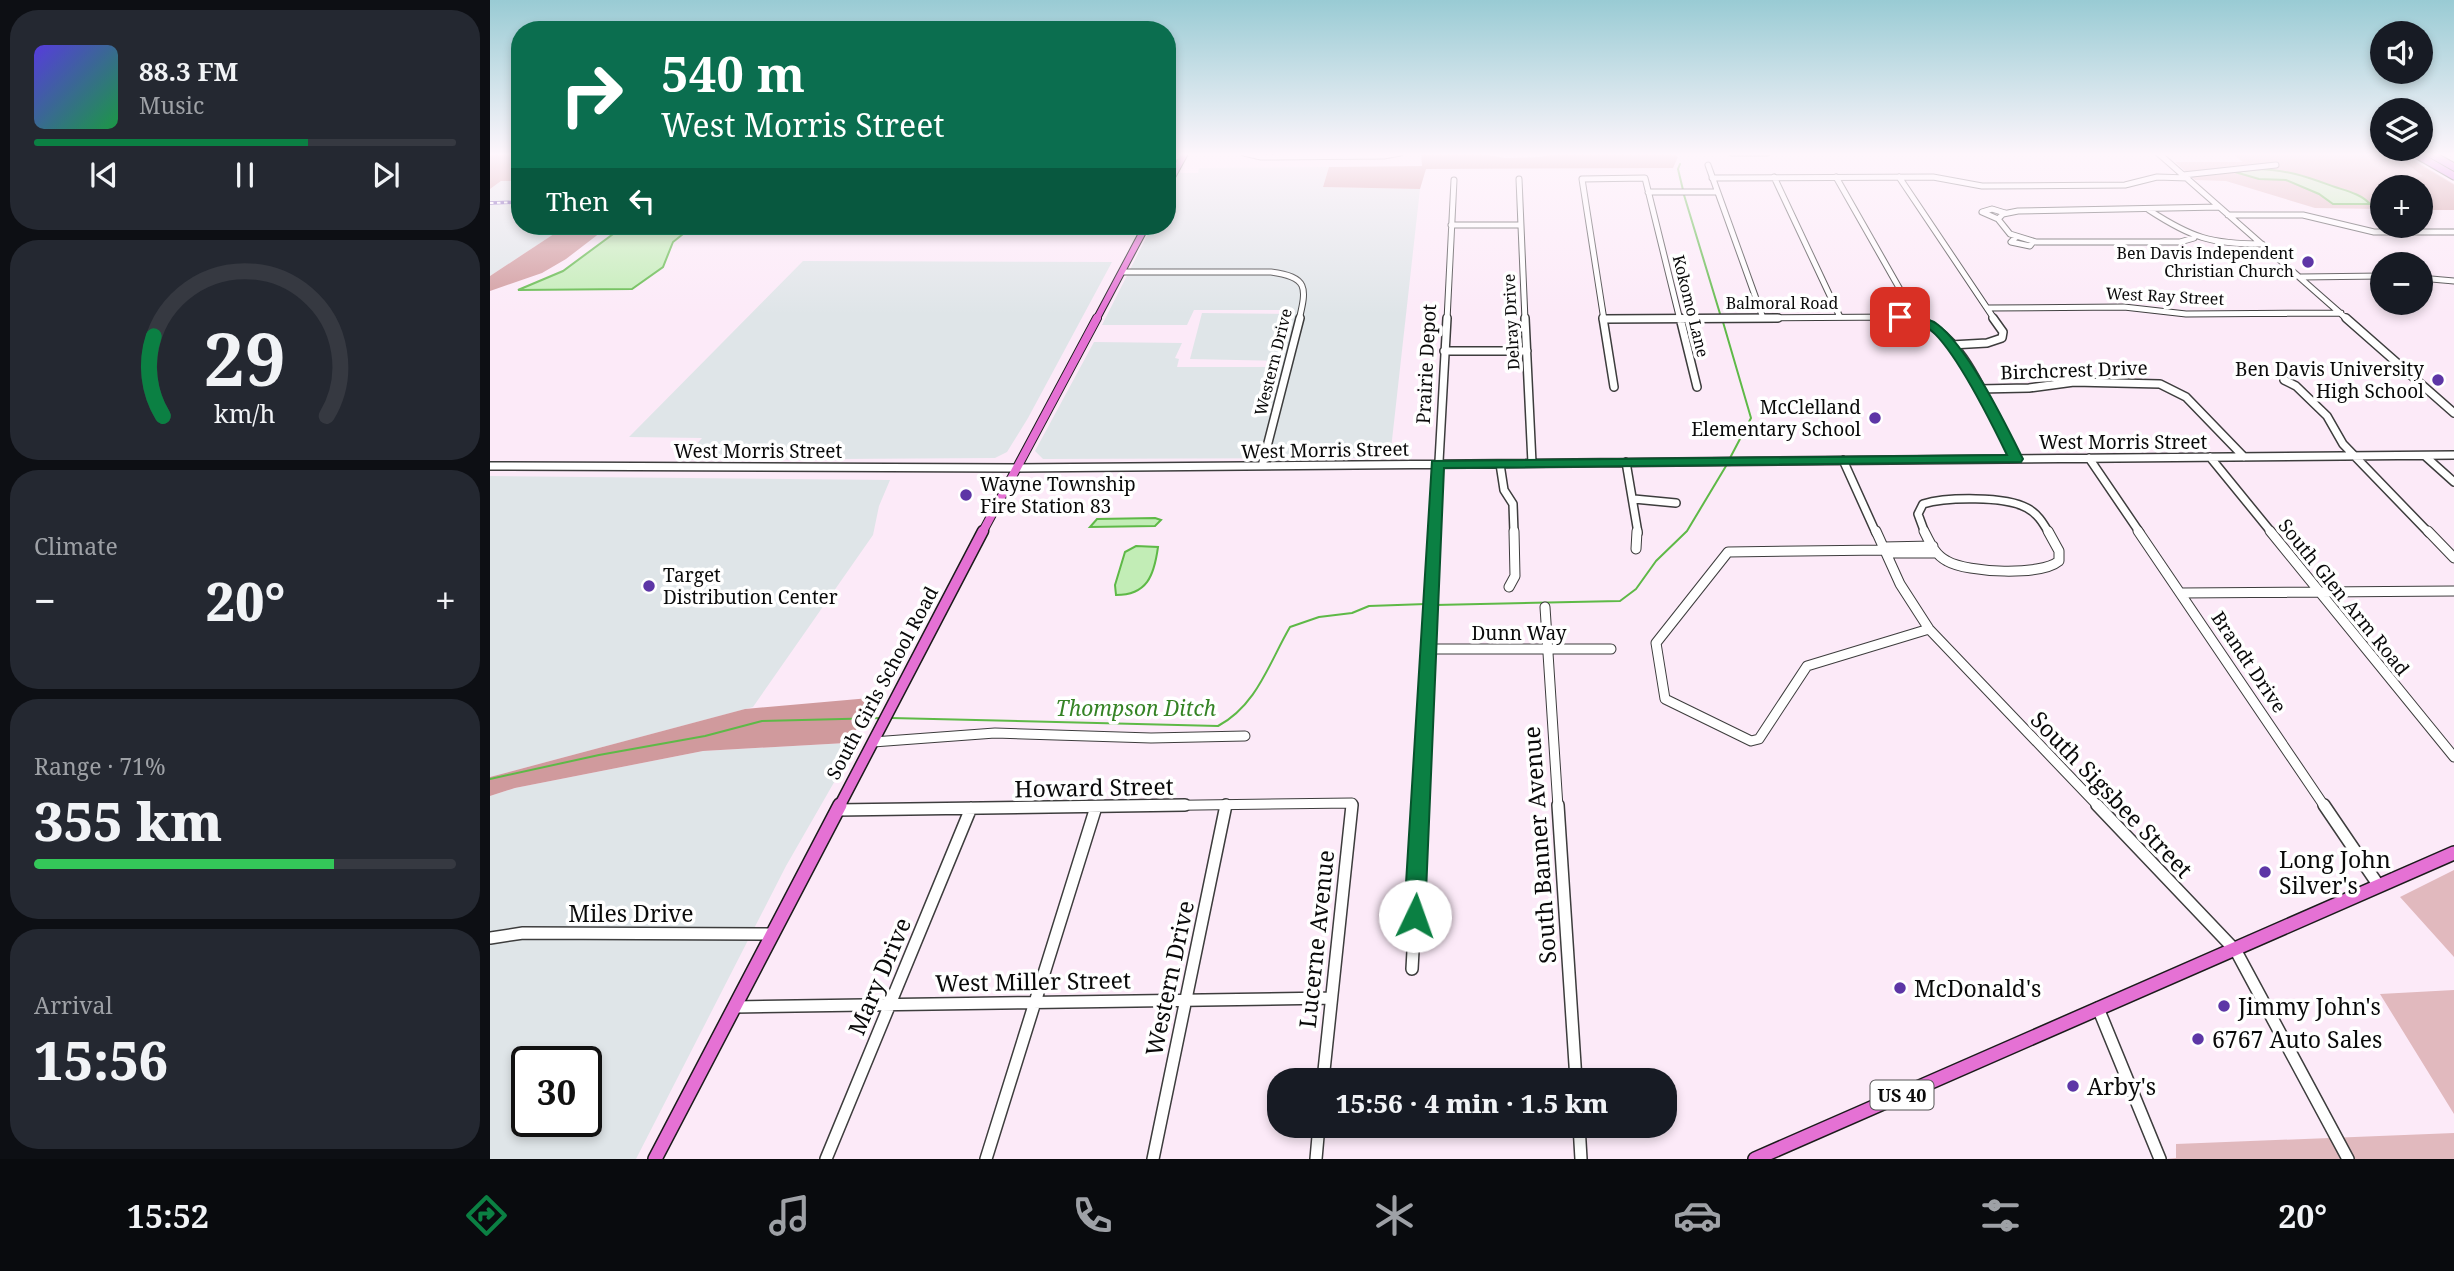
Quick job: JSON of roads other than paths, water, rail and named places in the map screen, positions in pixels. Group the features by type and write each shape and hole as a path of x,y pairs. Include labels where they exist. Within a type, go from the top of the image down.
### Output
{"main road":[{"name":"South Girls School Road","path":"655,1159 1016,468 1141,235"},
{"name":"US 40","path":"1755,1159 2098,1008 2236,951 2454,853"}],"street":[{"name":"Prairie Depot","path":"1412,969 1452,207"},
{"name":"Delray Drive","path":"1520,207 1532,463"},
{"path":"1586,207 1614,387"},
{"name":"Kokomo Lane","path":"1652,207 1697,387"},
{"path":"1723,207 1763,318"},
{"path":"1788,207 1840,317"},
{"path":"1853,207 1910,307 1912,318"},
{"path":"1919,207 2002,329 2002,338 1987,343 1951,345"},
{"path":"2194,238 2180,242 2033,242 2030,247 2020,246 2011,241 2016,237 2001,226 1998,219 1982,212 1992,209 2005,213 2217,207"},
{"path":"2219,207 2454,413"},
{"path":"2149,210 2194,238 2214,243 2261,243"},
{"path":"1998,219 2005,213"},
{"path":"2228,215 2303,215 2374,232 2454,232"},
{"path":"1451,225 1521,225"},
{"name":"Western Drive","path":"1122,272 1271,272 1287,275 1303,283 1306,293 1262,466"},
{"path":"2301,277 2370,276"},
{"path":"2433,279 2454,281"},
{"name":"West Ray Street","path":"1988,308 2116,307 2188,314 2341,313"},
{"name":"Balmoral Road","path":"1603,319 1912,318 1935,327 1951,345 1979,389 2016,459"},
{"path":"1444,351 1527,351"},
{"path":"2284,380 2296,386 2330,419 2340,439 2354,456 2454,558"},
{"name":"Birchcrest Drive","path":"1979,389 2029,388 2074,382 2147,382 2179,392 2244,457"},
{"name":"West Morris Street","path":"490,466 1016,468 2454,455"},
{"path":"2425,456 2454,482"},
{"name":"South Glen Arm Road","path":"2210,457 2454,757"},
{"name":"Brandt Drive","path":"2089,458 2379,886"},
{"name":"South Sigsbee Street","path":"1843,460 1902,587 1929,629 2236,951 2348,1159"},
{"path":"1626,463 1634,499 1639,543 1636,550"},
{"path":"1500,464 1504,490 1513,504 1515,576 1509,587"},
{"path":"1634,499 1676,503"},
{"path":"1929,629 1807,666 1759,739 1751,741 1665,699 1656,643 1728,552 1934,550 1954,565 1969,568 2044,569 2059,562 2059,551 2040,517 2023,505 2006,500 1937,500 1923,504 1918,510 1918,516 1934,550"},
{"path":"2180,593 2454,591"},
{"name":"South Banner Avenue","path":"1545,607 1575,1068"},
{"name":"Dunn Way","path":"1428,649 1611,649"},
{"path":"876,736 898,741 933,735 993,733 1142,739 1245,736"},
{"name":"Howard Street","path":"838,810 1352,803"},
{"name":"Lucerne Avenue","path":"1324,1068 1352,803"},
{"name":"Western Drive","path":"1153,1159 1226,805"},
{"path":"986,1159 1096,807"},
{"name":"Mary Drive","path":"826,1159 971,808"},
{"name":"Miles Drive","path":"490,939 523,933 773,934"},
{"name":"West Miller Street","path":"735,1007 1331,998"},
{"path":"2098,1008 2160,1159"},
{"path":"1316,1159 1318,1138"},
{"path":"1579,1138 1581,1159"}],"waterway":[{"name":"Thompson Ditch","path":"1688,207 1721,317"},
{"name":"Thompson Ditch","path":"1723,322 1751,418 1730,458"},
{"name":"Thompson Ditch","path":"1435,605 1620,601 1636,589 1656,561 1687,531 1726,466"},
{"name":"Thompson Ditch","path":"891,718 1218,726 1243,707 1252,695 1290,627 1319,617 1352,613 1369,606 1426,604"},
{"name":"Thompson Ditch","path":"490,779 599,755 705,736 762,721 882,718"}],"place":[{"name":"Ben Davis Independent Christian Church","path":"2308,262"},
{"name":"Ben Davis University High School","path":"2438,380"},
{"name":"McClelland Elementary School","path":"1875,418"},
{"name":"Wayne Township Fire Station 83","path":"966,495"},
{"name":"Target Distribution Center","path":"649,586"},
{"name":"Long John Silver's","path":"2265,872"},
{"name":"McDonald's","path":"1900,988"},
{"name":"Jimmy John's","path":"2224,1006"},
{"name":"6767 Auto Sales","path":"2198,1039"},
{"name":"Arby's","path":"2073,1086"}]}
